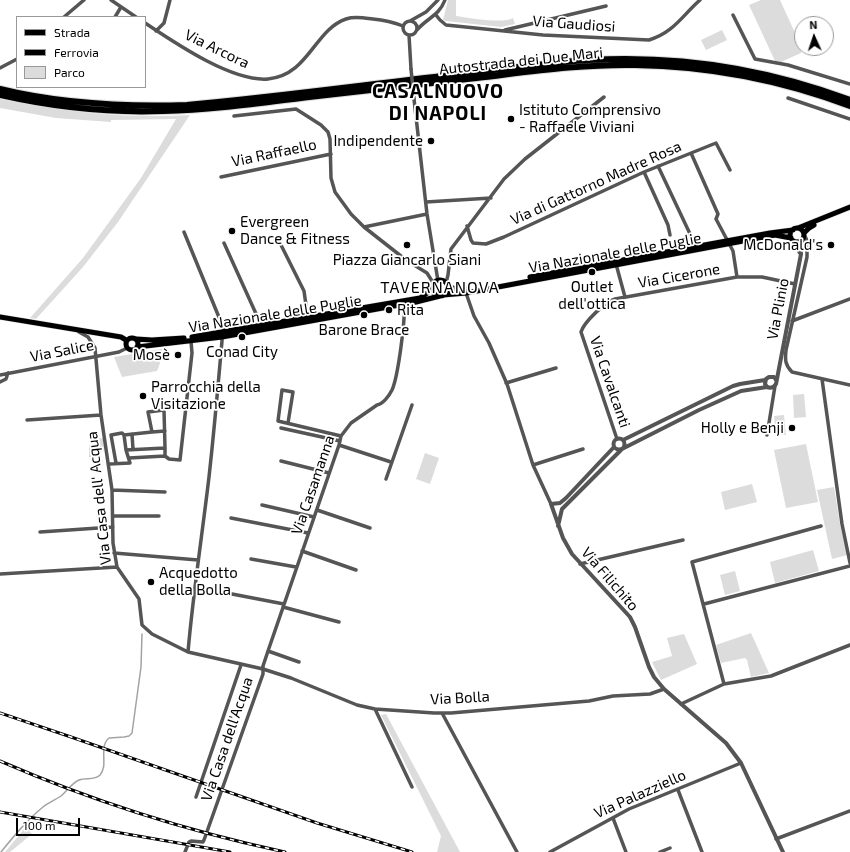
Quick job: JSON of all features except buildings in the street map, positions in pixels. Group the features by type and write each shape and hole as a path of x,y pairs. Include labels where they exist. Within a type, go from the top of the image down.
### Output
{"highway":[{"name":"Autostrada dei Due Mari","path":"206,106 566,62 635,59 682,61 743,70 795,82 850,100"},
{"name":"Autostrada dei Due Mari","path":"0,95 47,104 93,110 140,112 566,68 612,65 673,66 726,73 794,88 850,106"},
{"name":"Autostrada dei Due Mari","path":"0,89 48,98 94,104 185,108"}],"main road":[{"name":"Via Nazionale delle Puglie","path":"404,302 428,300 465,291 795,229 850,207"},
{"path":"804,234 801,230 795,229 790,234 792,240 801,241 809,228 850,210"},
{"name":"Via Nazionale delle Puglie","path":"729,242 775,235 792,240"},
{"path":"442,281 447,285 447,292 442,296 434,293 434,283 442,281"},
{"name":"Via Nazionale delle Puglie","path":"447,285 465,291"},
{"name":"Via Nazionale delle Puglie","path":"137,347 191,341 404,302 420,298 433,288"},
{"path":"0,317 121,337 126,340"},
{"name":"Via Nazionale delle Puglie","path":"136,339 152,340 223,335"},
{"path":"131,337 136,339 138,343 137,347 132,350 127,348 125,345 126,340 131,337"}],"street":[{"path":"65,16 84,0"},
{"path":"111,0 134,16"},
{"path":"156,31 164,23 170,0"},
{"path":"409,35 404,32 403,26 406,22 426,12 438,0"},
{"path":"409,35 413,34 426,21 436,15 445,0"},
{"name":"Via Gaudiosi","path":"436,15 446,25 543,35 648,40 662,36 700,0"},
{"path":"502,31 606,6"},
{"path":"116,16 121,7"},
{"path":"733,15 755,59 788,65 850,84"},
{"name":"Via Arcora","path":"146,24 207,61 226,70 251,78 270,79 280,76 300,64 329,29 338,22 347,18 360,17 384,20 403,26"},
{"path":"409,21 416,25 416,31"},
{"path":"409,35 414,99 427,214 438,281"},
{"path":"0,68 16,59"},
{"path":"447,285 451,249 504,179 525,159 604,97"},
{"path":"788,98 850,119"},
{"path":"234,116 296,110 321,125 328,132 331,154 331,178 335,192 351,214 364,227 406,260 427,274 432,281 433,288"},
{"name":"Via di Gattorno Madre Rosa","path":"467,226 473,243 486,244 644,172 716,143 730,170"},
{"path":"690,153 717,211 718,214 716,219 733,251 737,277"},
{"name":"Via Raffaello","path":"221,177 331,154"},
{"path":"658,166 691,236 693,249"},
{"path":"644,172 668,225 670,235"},
{"path":"426,202 491,198"},
{"path":"364,227 427,214"},
{"path":"184,232 223,327 217,404 192,606 188,652"},
{"path":"804,234 807,240 807,257 786,350 786,367 792,372 850,385"},
{"path":"792,240 801,254"},
{"path":"801,241 807,250"},
{"name":"Via Plinio","path":"767,435 776,380 801,254 801,241"},
{"path":"224,243 262,327"},
{"path":"280,243 304,292 308,320"},
{"path":"616,263 625,297"},
{"name":"Via Cicerone","path":"581,332 584,326 606,303 615,299 737,277 762,277 795,284"},
{"name":"Via Filichito","path":"465,291 474,316 489,343 506,383 533,465 551,504 558,526 567,546 580,564 630,617 654,677 664,689 726,743 741,763 783,852"},
{"path":"792,321 850,299"},
{"name":"Via Casamanna","path":"264,669 263,666 296,567 340,441 351,423 377,405 381,404 392,390 400,352 404,302"},
{"name":"Via Casa dell' Acqua","path":"71,329 84,334 89,338 95,348 101,415 112,490 114,552 117,567 139,599 141,622 144,628 152,634 188,652"},
{"name":"Via Cavalcanti","path":"581,332 617,439"},
{"path":"129,458 165,456 169,459 180,460 192,353 191,341"},
{"name":"Via Salice","path":"0,375 119,352 127,348"},
{"path":"506,383 556,368"},
{"path":"551,504 560,503 566,498 614,447 617,439 623,440 733,386 765,380 779,369"},
{"path":"0,382 6,379 8,373"},
{"path":"772,376 776,380"},
{"path":"822,379 842,524 850,563"},
{"path":"765,380 767,387"},
{"path":"614,447 617,450 622,450 741,391 767,387 770,388 775,386"},
{"path":"288,424 293,392 282,390 278,421 340,441 391,462"},
{"path":"386,479 412,405"},
{"path":"152,432 148,412 164,410 165,456"},
{"path":"27,420 101,415"},
{"path":"281,428 340,441"},
{"path":"116,463 111,435 165,431"},
{"path":"132,434 133,449"},
{"path":"109,464 130,463 124,435"},
{"path":"558,526 562,509 622,450 625,446 623,440"},
{"path":"126,450 165,448"},
{"path":"533,465 583,449"},
{"path":"281,461 329,473"},
{"path":"112,490 165,492"},
{"path":"262,506 314,517"},
{"path":"317,510 370,528"},
{"path":"113,516 159,516"},
{"path":"231,518 308,533"},
{"path":"724,684 692,562 820,526"},
{"path":"40,532 113,527"},
{"path":"580,564 683,540"},
{"path":"302,551 356,570"},
{"path":"114,552 198,560"},
{"path":"251,559 296,567"},
{"path":"704,604 850,566"},
{"path":"0,574 117,567"},
{"path":"232,594 284,605 339,622"},
{"path":"681,704 724,684 771,676 850,645"},
{"path":"268,651 299,662"},
{"name":"Via Casa dell'Acqua","path":"185,852 189,842 203,842 204,840 264,669 188,652"},
{"path":"196,797 241,665"},
{"name":"Via Bolla","path":"264,669 291,678 357,705 375,709 442,713 582,701 612,696 650,694 664,689"},
{"path":"375,709 412,787"},
{"path":"442,713 516,852"},
{"name":"Via Palazziello","path":"550,852 629,809 741,763"},
{"path":"678,790 702,852"},
{"path":"776,839 850,811"},
{"path":"613,818 626,852"},
{"path":"660,852 670,848"}],"green space":[{"path":"448,0 456,0 456,16 494,21 513,18 515,24 501,27 443,20"},
{"path":"761,0 780,0 794,31 794,56 781,62 775,61 749,5"},
{"path":"722,30 727,40 706,50 701,40"},
{"path":"0,99 70,111 142,116 190,115 118,222 83,267 36,319 30,318 83,258 141,178 176,119 111,120 111,122 56,118 0,108"},
{"path":"162,349 157,371 122,377 114,357"},
{"path":"804,394 806,417 794,418 793,395"},
{"path":"784,415 786,435 776,435 774,416"},
{"path":"103,438 104,451 91,453 91,457 89,457 89,445 92,445 91,439"},
{"path":"806,444 818,502 786,508 774,450"},
{"path":"425,453 439,458 430,484 416,479"},
{"path":"752,484 757,502 725,510 721,492"},
{"path":"834,487 847,555 832,559 817,490"},
{"path":"813,550 819,571 775,583 770,562"},
{"path":"735,571 740,591 725,595 720,575"},
{"path":"751,633 769,673 751,677 747,660 745,658 721,663 716,645"},
{"path":"684,634 697,664 661,680 652,662 672,656 667,638"},
{"path":"386,714 460,852 437,852 441,836 381,715"},
{"path":"26,827 32,834 10,852 5,852"}],"waterway":[{"path":"1,852 37,812 61,796 76,781 95,778 100,775 104,766 104,746 109,738 129,736 132,733 141,667 142,634"}],"railway":[{"path":"0,713 317,823 412,852"},
{"path":"0,761 35,776 140,814 212,835 285,852"},
{"path":"0,812 230,852"}],"place":[{"name":"Istituto Comprensivo - Raffaele Viviani","path":"511,119"},
{"name":"Indipendente","path":"431,141"},
{"name":"Evergreen Dance & Fitness","path":"232,231"},
{"name":"Piazza Giancarlo Siani","path":"407,245"},
{"name":"McDonald's","path":"831,245"},
{"name":"Outlet dell'ottica","path":"592,272"},
{"name":"Rita","path":"389,310"},
{"name":"Barone Brace","path":"364,315"},
{"name":"Conad City","path":"242,337"},
{"name":"Mosè","path":"178,355"},
{"name":"Parrocchia della Visitazione","path":"143,396"},
{"name":"Holly e Benji","path":"792,428"},
{"name":"Acquedotto della Bolla","path":"151,582"}],"district":[{"name":"CASALNUOVO DI NAPOLI","path":"438,103"},
{"name":"TAVERNANOVA","path":"440,288"}]}
